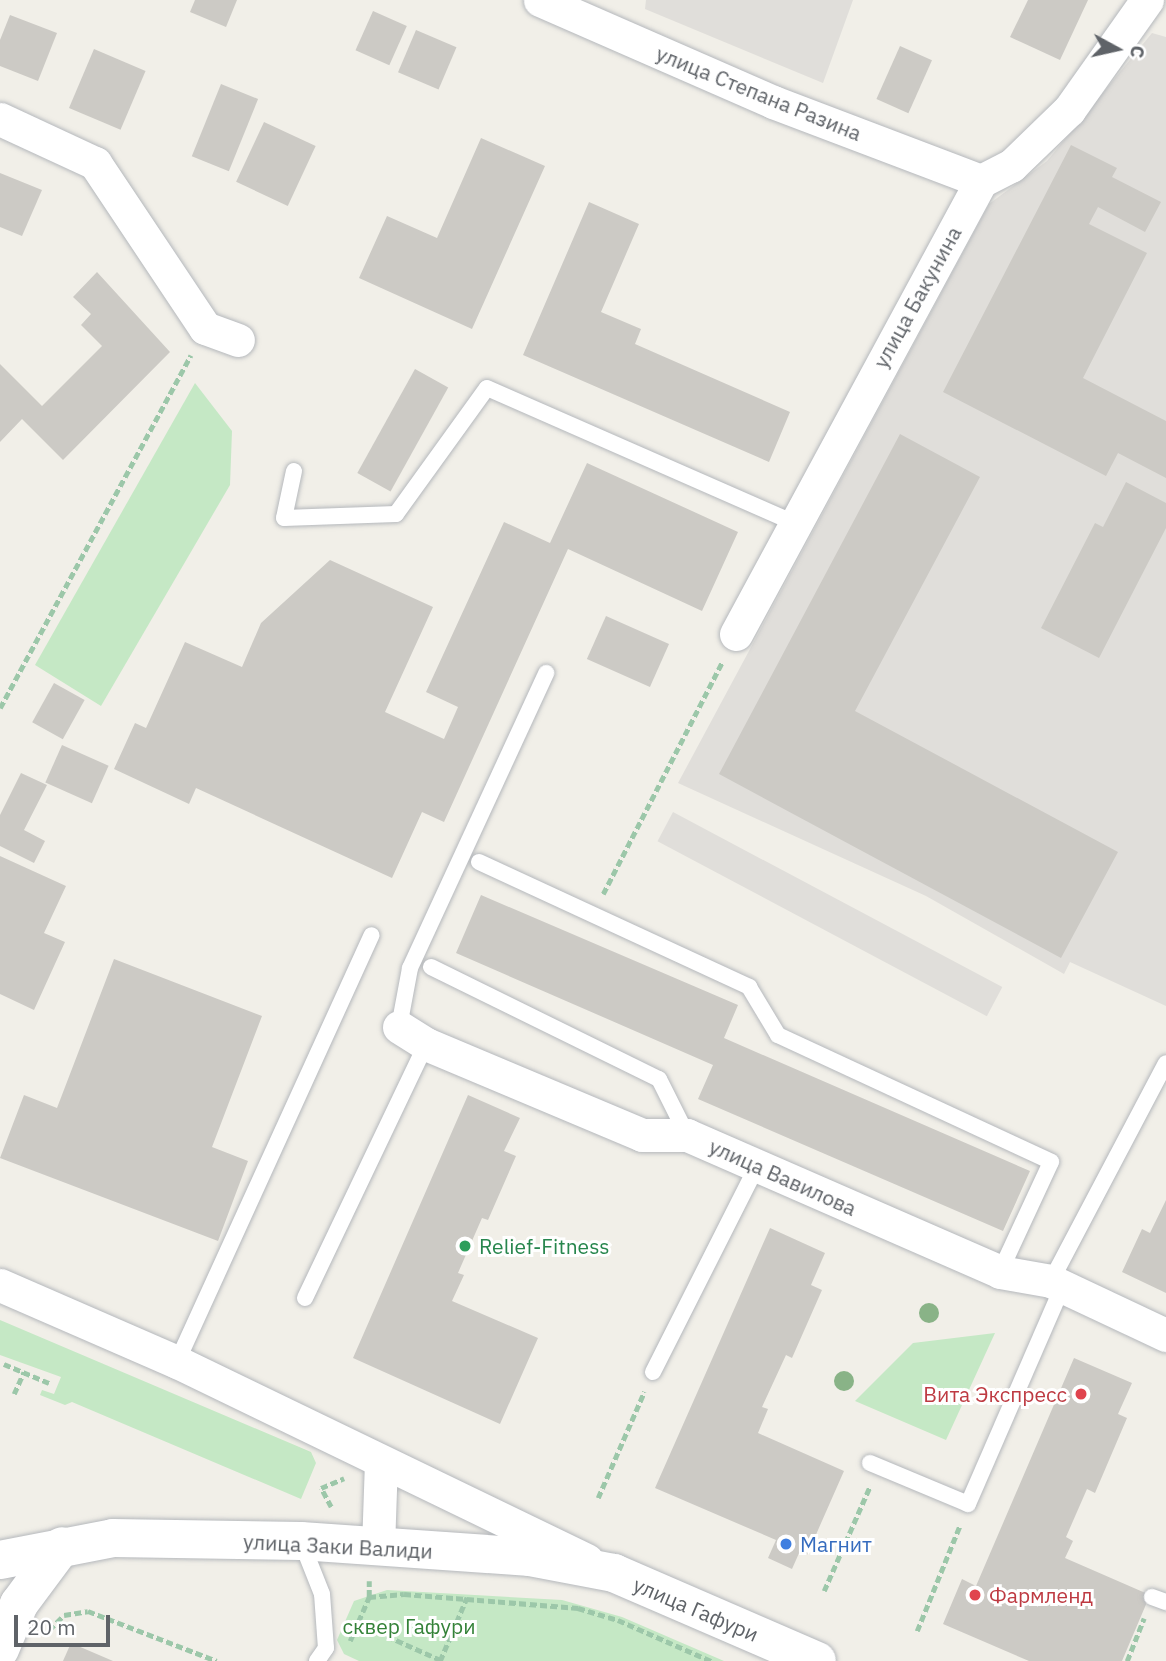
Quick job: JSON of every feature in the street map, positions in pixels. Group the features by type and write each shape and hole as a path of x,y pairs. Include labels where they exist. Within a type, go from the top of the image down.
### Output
{"main road":[{"name":"улица Заки Валиди","path":"0,1560 113,1538 301,1541 530,1557 614,1573"},
{"path":"0,1649 19,1604 62,1546"},
{"name":"улица Гафури","path":"614,1573 817,1661"}],"street":[{"name":"улица Степана Разина","path":"540,0 772,102 981,181"},
{"path":"981,181 1011,166 1069,110 1153,7"},
{"path":"0,119 95,163 205,328 238,340"},
{"name":"улица Бакунина","path":"736,634 981,181"},
{"name":"улица Вавилова","path":"412,1035 642,1135 687,1135 1000,1272 1057,1284 1166,1335"},
{"path":"0,1285 177,1362 614,1573"},
{"path":"378,1547 382,1462"}],"lane":[{"path":"294,471 284,518 396,514 487,388 795,523"},
{"path":"305,1298 412,1035 410,968 546,673"},
{"path":"480,862 749,987 778,1035 1051,1162 1000,1272"},
{"path":"177,1362 372,935"},
{"path":"431,967 659,1079 687,1135"},
{"path":"874,1465 968,1504 1057,1284 1166,1063"},
{"path":"653,1372 757,1166"},
{"path":"301,1541 322,1594 324,1657"}],"path":[{"path":"0,708 205,328"},
{"path":"593,914 736,634"},
{"path":"4,1364 49,1383"},
{"path":"14,1394 23,1372"},
{"path":"598,1497 653,1372"},
{"path":"824,1591 874,1465"},
{"path":"917,1631 968,1504"},
{"path":"344,1654 369,1597 397,1594 550,1603 590,1611 711,1661"},
{"path":"358,1623 441,1661 467,1597"},
{"path":"1127,1661 1159,1600"},
{"path":"46,1636 64,1615 88,1611 217,1661"}],"shaded area":[{"path":"646,0 853,0 823,83 645,9"},
{"path":"1152,33 1166,37 1166,1006 1070,962 1064,974 926,896 678,783 989,204 1047,161"},
{"path":"673,812 1002,987 987,1016 658,841"}],"green space":[{"path":"195,383 232,431 230,485 101,706 35,665"},
{"path":"0,1320 311,1452 316,1463 301,1499 72,1402 65,1405 40,1395 42,1390 54,1394 61,1377 0,1355"},
{"path":"995,1333 946,1440 855,1401 913,1343"},
{"name":"сквер Гафури","path":"387,1590 562,1600 622,1617 724,1661 359,1661 344,1654 337,1640 354,1601"}],"building":[{"path":"195,0 237,0 226,27 190,12"},
{"path":"1028,0 1088,0 1060,60 1010,37"},
{"path":"373,11 407,26 389,65 356,50"},
{"path":"10,15 57,33 38,81 0,66 0,40"},
{"path":"416,30 457,47 439,90 398,72"},
{"path":"900,46 932,60 908,113 876,99"},
{"path":"94,49 146,71 121,130 69,108"},
{"path":"221,84 258,99 229,171 192,156"},
{"path":"264,122 316,146 288,206 236,182"},
{"path":"481,138 545,166 472,329 359,278 387,216 437,238"},
{"path":"1071,145 1117,168 1112,177 1161,202 1145,232 1098,207 1089,224 1147,253 1083,378 1166,421 1166,478 1118,453 1106,476 943,392"},
{"path":"0,173 42,190 22,236 0,227"},
{"path":"589,202 639,224 601,312 641,329 635,344 790,412 769,462 523,355"},
{"path":"97,272 170,352 63,460 22,419 0,442 0,364 42,406 102,346 81,325 91,314 73,297"},
{"path":"415,369 448,387 391,492 357,473"},
{"path":"900,434 980,477 855,711 1118,852 1061,958 719,774"},
{"path":"587,463 738,532 702,611 568,549 444,822 422,812 392,878 196,788 189,804 114,769 135,723 146,728 185,642 242,667 261,623 330,560 433,607 385,712 444,739 458,707 426,692 504,522 550,543"},
{"path":"1126,482 1166,503 1166,528 1099,658 1041,628 1095,523 1103,527"},
{"path":"606,616 669,644 650,687 587,659"},
{"path":"54,683 85,700 63,739 32,722"},
{"path":"62,745 109,766 92,803 45,782"},
{"path":"21,773 47,785 24,830 45,841 34,863 0,846 0,815"},
{"path":"0,856 66,886 44,933 65,942 34,1010 0,994"},
{"path":"481,895 738,1005 724,1038 1030,1171 1003,1231 698,1099 713,1065 456,953"},
{"path":"114,959 262,1016 212,1147 248,1161 218,1241 0,1158 24,1095 57,1108"},
{"path":"468,1095 520,1118 504,1151 516,1156 488,1220 482,1218 458,1273 464,1275 452,1301 538,1338 500,1424 353,1358"},
{"path":"1166,1200 1166,1293 1122,1272 1142,1229 1150,1233"},
{"path":"770,1228 825,1253 811,1285 822,1290 792,1358 786,1355 762,1407 768,1409 758,1433 844,1471 807,1555 800,1551 792,1569 768,1558 776,1540 655,1488"},
{"path":"1074,1358 1132,1383 1118,1414 1127,1418 1095,1493 1087,1489 1066,1537 1073,1541 1065,1558 1150,1595 1122,1661 1029,1661 943,1624 962,1579 976,1586"},
{"path":"71,1643 113,1661 63,1661"}],"place":[{"name":"Relief-Fitness","path":"465,1246"},
{"name":"Вита Экспресс","path":"1081,1394"},
{"name":"Магнит","path":"786,1544"},
{"name":"Фармленд","path":"975,1595"}]}
